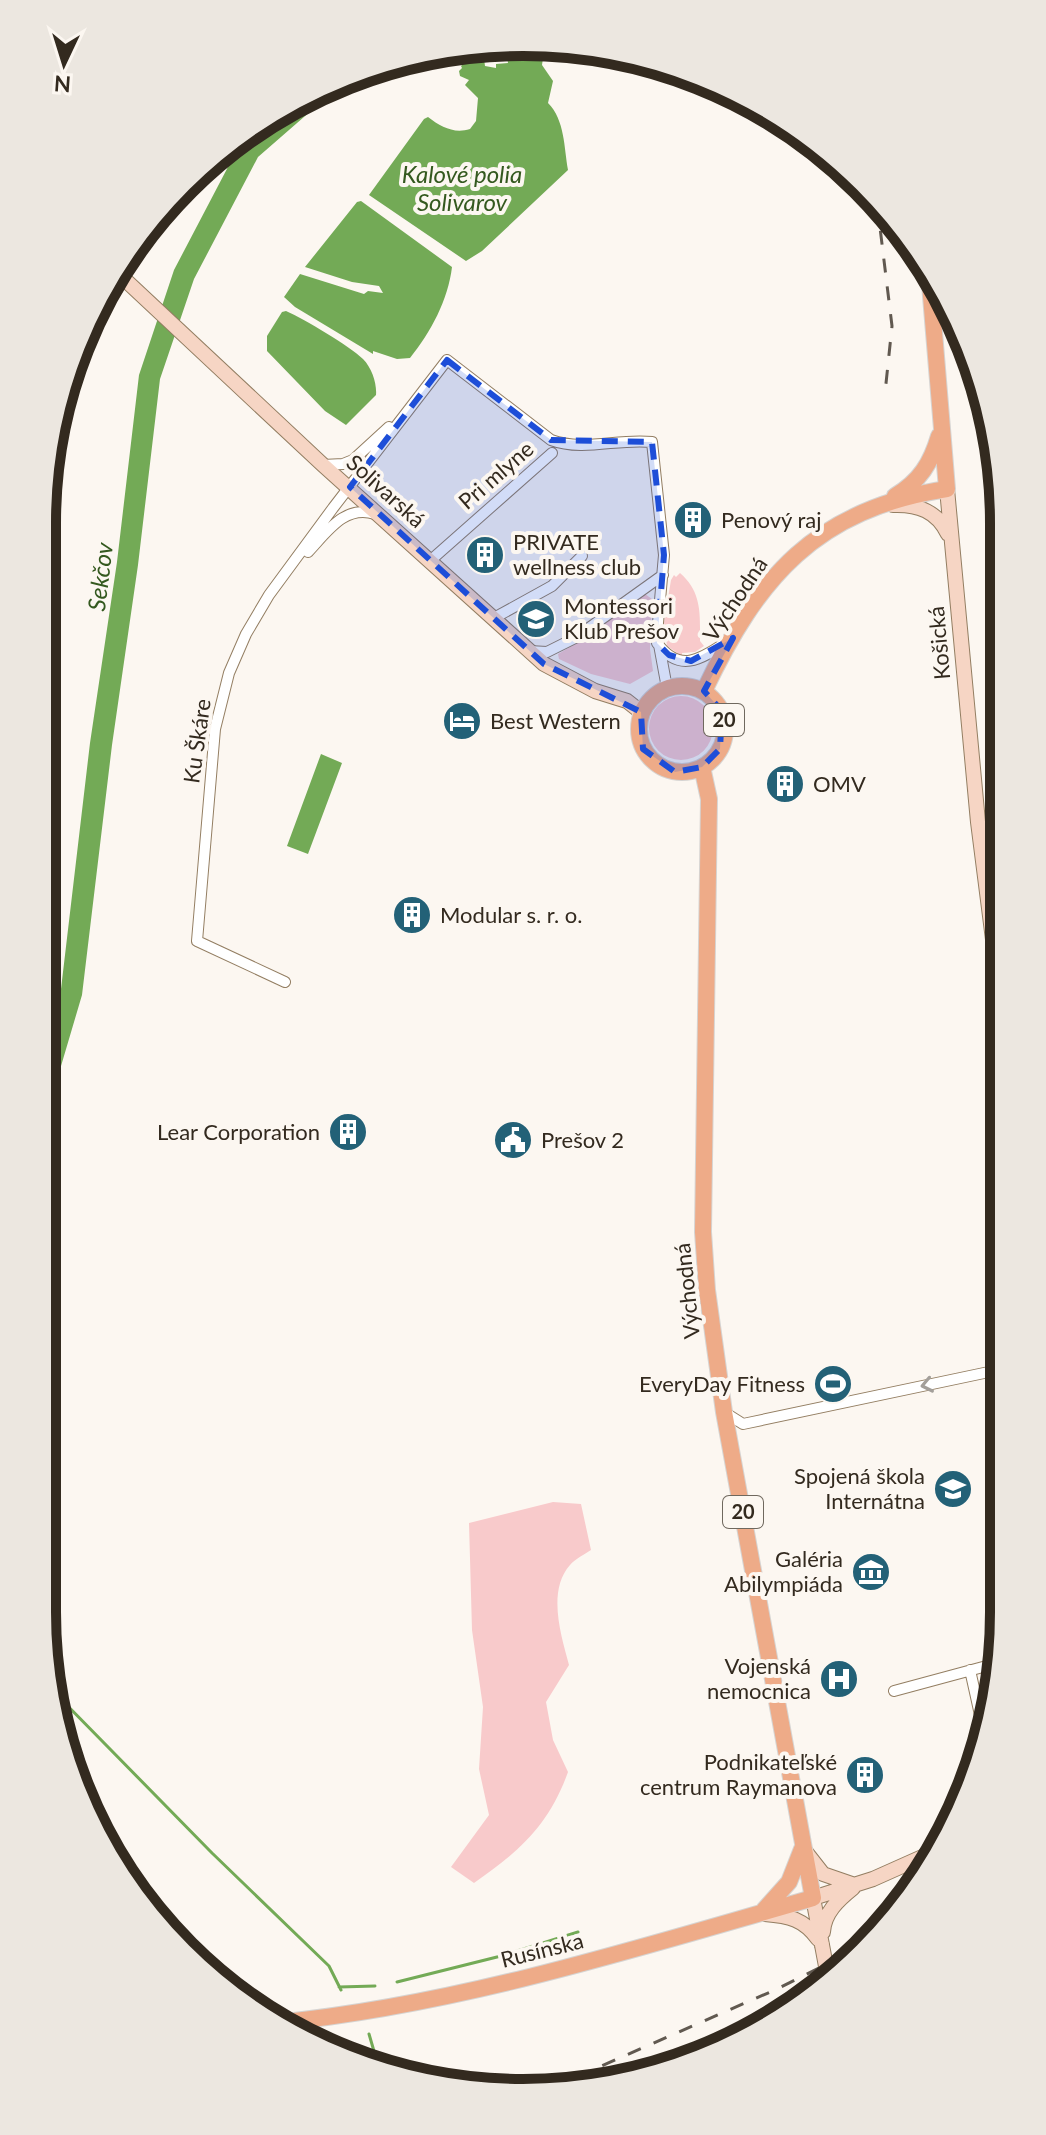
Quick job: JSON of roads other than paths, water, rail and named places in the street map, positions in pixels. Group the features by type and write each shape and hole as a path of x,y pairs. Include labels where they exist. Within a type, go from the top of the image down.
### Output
{"main road":[{"name":"Košická","path":"931,297 947,489"},
{"path":"877,507 911,487 926,470 942,424"},
{"name":"Východná","path":"704,691 764,587 799,551 846,520 877,507 947,489"},
{"name":"20","path":"641,712 639,737 651,759 662,768 675,772 689,772 702,767 720,749 725,724 722,711 704,691 679,685 667,688"},
{"path":"641,712 656,693 667,688"},
{"name":"Východná","path":"702,767 709,799 703,1232 707,1290 724,1412 813,1898"},
{"path":"760,1913 789,1882 803,1848"},
{"name":"Rusínska","path":"297,2021 441,1997 606,1957 813,1898"}],"street":[{"name":"Solivarská","path":"125,280 323,465 529,651 566,677 595,691 627,701 641,712"},
{"path":"350,487 447,360 551,440 586,446 652,442 664,555 657,643 667,688"},
{"path":"323,465 353,460 411,407"},
{"name":"Pri mlyne","path":"431,560 552,453"},
{"name":"Ku Škáre","path":"285,982 197,941 215,729 229,673 246,634 281,580 350,487"},
{"name":"Košická","path":"947,489 990,915"},
{"path":"877,507 911,504 929,512 942,521 952,541"},
{"path":"281,580 351,512 364,510 382,517"},
{"path":"494,618 552,586 582,556"},
{"path":"529,651 547,652 575,638 663,575"},
{"path":"657,643 669,655 691,661 701,659 733,638"},
{"path":"724,1412 743,1424 990,1372"},
{"path":"730,1444 743,1424"},
{"path":"894,1691 987,1666"},
{"path":"970,1670 979,1711"},
{"path":"803,1848 823,1874 856,1885"},
{"path":"813,1898 901,1869 918,1860"},
{"path":"821,1939 825,1918 856,1885"},
{"name":"Východná","path":"813,1898 826,1967"},
{"path":"760,1913 790,1916 821,1939"}],"water":[{"name":"Kalové polia Solivarov","path":"507,57 543,58 542,65 553,81 548,103 561,126 568,170 482,251 466,261 369,195 424,119 428,117 443,127 459,131 470,129 476,121 478,98 465,85 469,80 460,76 461,66 469,59 480,58 484,59 485,66 496,68 496,64 508,63"},
{"path":"322,102 258,157 194,279 160,379 82,995 56,1083 56,1007 61,989 139,375 174,270 233,158 264,135"},
{"name":"Kalové polia Solivarov","path":"361,201 452,267 437,315 410,358 397,359 373,351 373,354 295,307 284,297 300,274 364,294 368,291 383,293 379,286 352,282 305,267 357,202"},
{"path":"286,311 348,347 369,367 375,381 376,395 346,425 325,411 267,351 267,336 282,312"},
{"path":"321,754 342,763 308,854 287,846"}],"waterway":[{"path":"65,1703 212,1853 329,1966 341,1990"},
{"path":"397,1982 501,1956 578,1932"},
{"path":"339,1987 375,1986"},
{"path":"369,2034 375,2055"}],"railway":[{"path":"879,222 892,326 885,393"},
{"path":"580,2075 777,1989 834,1960"}],"place":[{"name":"Penový raj","path":"693,520"},
{"name":"PRIVATE wellness club","path":"485,555"},
{"name":"Montessori Klub Prešov","path":"536,619"},
{"name":"Best Western","path":"462,721"},
{"name":"OMV","path":"785,784"},
{"name":"Modular s. r. o.","path":"412,915"},
{"name":"Lear Corporation","path":"348,1132"},
{"name":"Prešov 2","path":"513,1140"},
{"name":"EveryDay Fitness","path":"833,1384"},
{"name":"Spojená škola Internátna","path":"953,1489"},
{"name":"Galéria Abilympiáda","path":"871,1572"},
{"name":"Vojenská nemocnica","path":"839,1679"},
{"name":"Podnikateľské centrum Raymanova","path":"865,1775"}],"water label":[{"name":"Sekčov","path":"101,577"}]}
